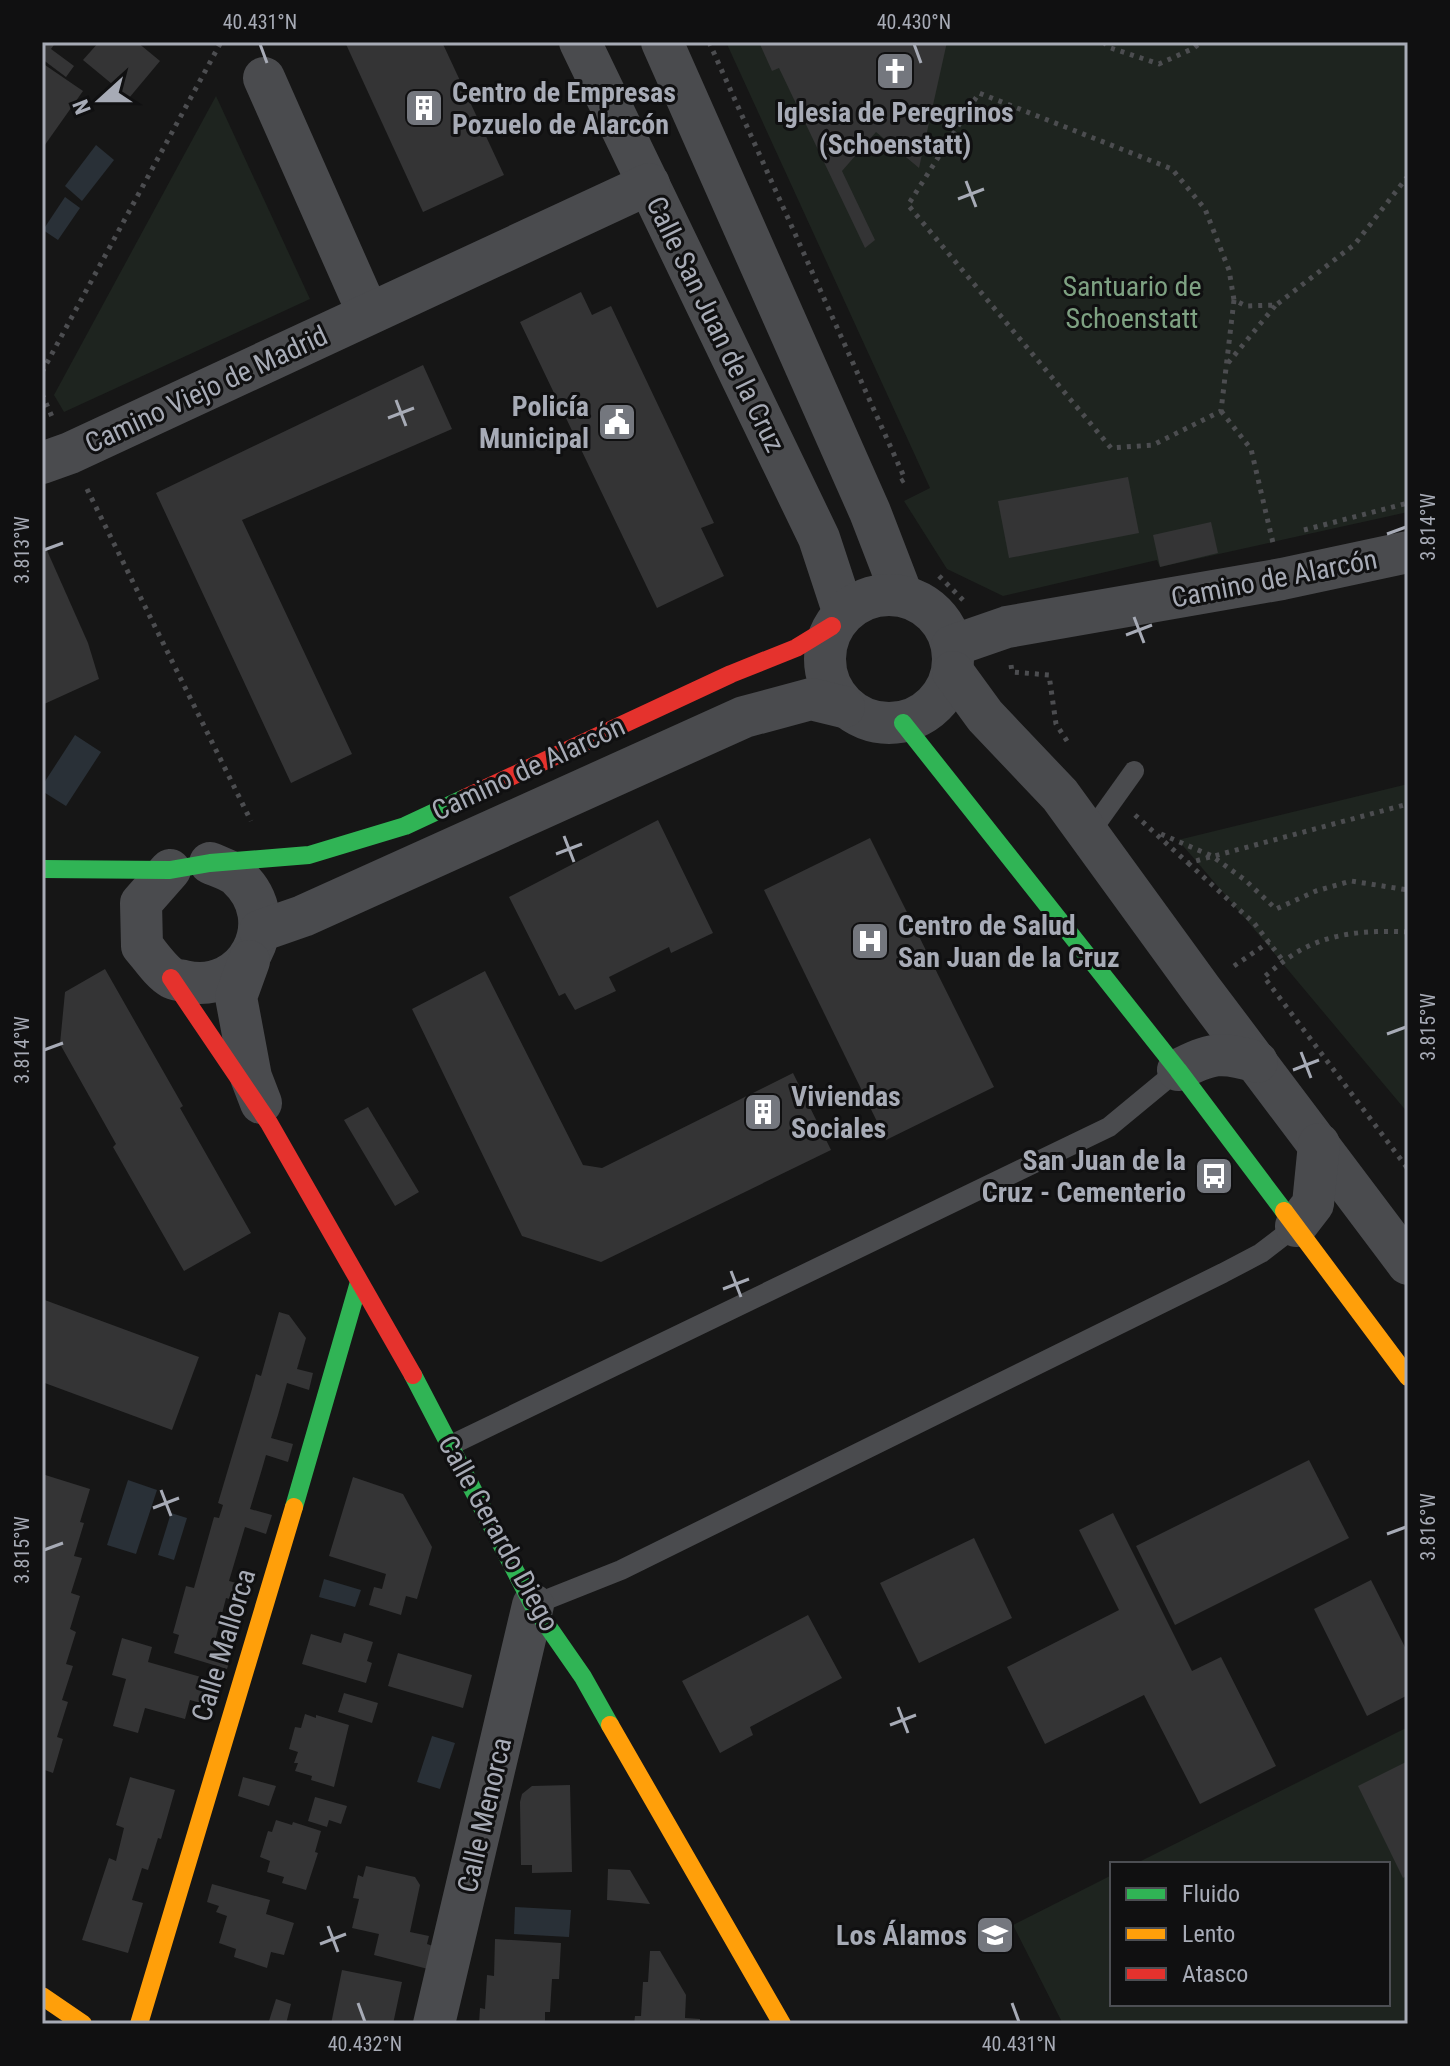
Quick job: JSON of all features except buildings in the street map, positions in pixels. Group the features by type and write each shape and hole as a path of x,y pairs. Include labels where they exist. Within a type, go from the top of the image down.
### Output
{"street":[{"name":"Calle San Juan de la Cruz","path":"580,42 819,538 838,618"},
{"path":"662,42 870,512 902,595"},
{"path":"264,78 368,313"},
{"name":"Camino Viejo de Madrid","path":"56,458 649,184"},
{"name":"Camino de Alarcón","path":"952,659 1007,627 1282,579 1408,552"},
{"path":"952,659 936,705 903,723 872,722 844,707 824,669 838,618 871,596 902,595 935,613 952,659 985,716 1060,795 1408,1264"},
{"name":"Camino de Alarcón","path":"210,863 309,855 405,826 731,674 796,648 838,618"},
{"name":"Camino de Alarcón","path":"254,946 303,916 744,717 811,699 844,707"},
{"path":"903,723 1178,1070 1408,1377"},
{"path":"42,869 170,870 210,863 238,876 256,901 254,946 227,978 199,985 171,978 142,946 141,903 170,870"},
{"name":"Calle Gerardo Diego","path":"254,946 236,997 251,1077 269,1123"},
{"name":"Calle Gerardo Diego","path":"171,978 269,1123 451,1445 533,1605 583,1677 782,2024"},
{"path":"1178,1070 1201,1058 1228,1053 1257,1062"},
{"path":"1296,1226 1313,1204 1319,1144"},
{"name":"Calle Mallorca","path":"139,2024 336,1370 359,1282"},
{"name":"Calle Menorca","path":"434,2024 533,1605"},
{"path":"42,1996 83,2024"}],"lane":[{"path":"1089,834 1134,771"},
{"path":"451,1445 1109,1127 1178,1070"},
{"path":"533,1605 621,1570 1209,1280 1261,1253 1296,1226"}],"path":[{"path":"42,372 221,42"},
{"path":"709,42 905,479 896,484"},
{"path":"1103,42 1111,48 1159,64 1201,42"},
{"path":"1221,411 1153,445 1111,448 908,205 979,93 1172,169 1205,209 1229,270 1234,300 1221,411 1251,449 1272,539"},
{"path":"1226,365 1276,305 1355,244 1408,176"},
{"path":"1234,300 1246,306 1276,305"},
{"path":"42,394 56,458 269,858"},
{"path":"1303,531 1408,503"},
{"path":"938,575 958,596 1007,627 1012,672 1049,675 1056,724"},
{"path":"1188,863 1408,804"},
{"path":"1284,962 1254,923 1156,832 1212,856 1245,880 1276,909 1316,891 1351,881 1408,890"},
{"path":"1408,932 1371,930 1331,938 1300,950 1264,977 1408,1169"}],"green space":[{"name":"Santuario de Schoenstatt","path":"726,42 1160,42 1166,45 1169,42 1408,42 1408,512 1160,567 1157,560 1003,596 947,569 904,501 930,488"},
{"path":"216,96 310,299 64,412 54,395"},
{"path":"1408,784 1408,1113 1178,840"},
{"path":"1408,1727 1408,2024 1063,2024 1013,1925 1110,1876 1110,2006 1390,2006 1390,1862 1139,1862"}],"shaded area":[{"path":"96,145 114,160 82,201 65,186"},
{"path":"65,197 80,208 58,240 43,230"},
{"path":"75,735 101,752 66,806 42,791 42,786"},
{"path":"128,1480 157,1490 136,1554 107,1545"},
{"path":"171,1513 187,1518 174,1560 158,1555"},
{"path":"324,1579 361,1590 355,1607 319,1597"},
{"path":"432,1736 455,1743 440,1789 417,1782"},
{"path":"515,1907 571,1910 569,1937 514,1934"}],"traffic: fast":[{"path":"903,723 1178,1070 1284,1211"},
{"path":"42,869 170,870 210,863 309,855 405,826 465,798"},
{"path":"294,1507 359,1282"},
{"path":"413,1375 533,1605 583,1677 610,1725"}],"traffic: slow":[{"path":"1284,1211 1408,1377"},
{"path":"139,2024 294,1507"},
{"path":"610,1725 782,2024"},
{"path":"42,1996 83,2024"}],"traffic: jam":[{"path":"465,798 731,674 796,648 832,626"},
{"path":"171,978 269,1123 413,1375"}],"place":[{"name":"Iglesia de Peregrinos (Schoenstatt)","path":"895,71"},
{"name":"Centro de Empresas Pozuelo de Alarcón","path":"424,108"},
{"name":"Policía Municipal","path":"617,422"},
{"name":"Centro de Salud San Juan de la Cruz","path":"870,941"},
{"name":"Viviendas Sociales","path":"763,1112"},
{"name":"San Juan de la Cruz - Cementerio","path":"1214,1176"},
{"name":"Los Álamos","path":"995,1935"}]}
